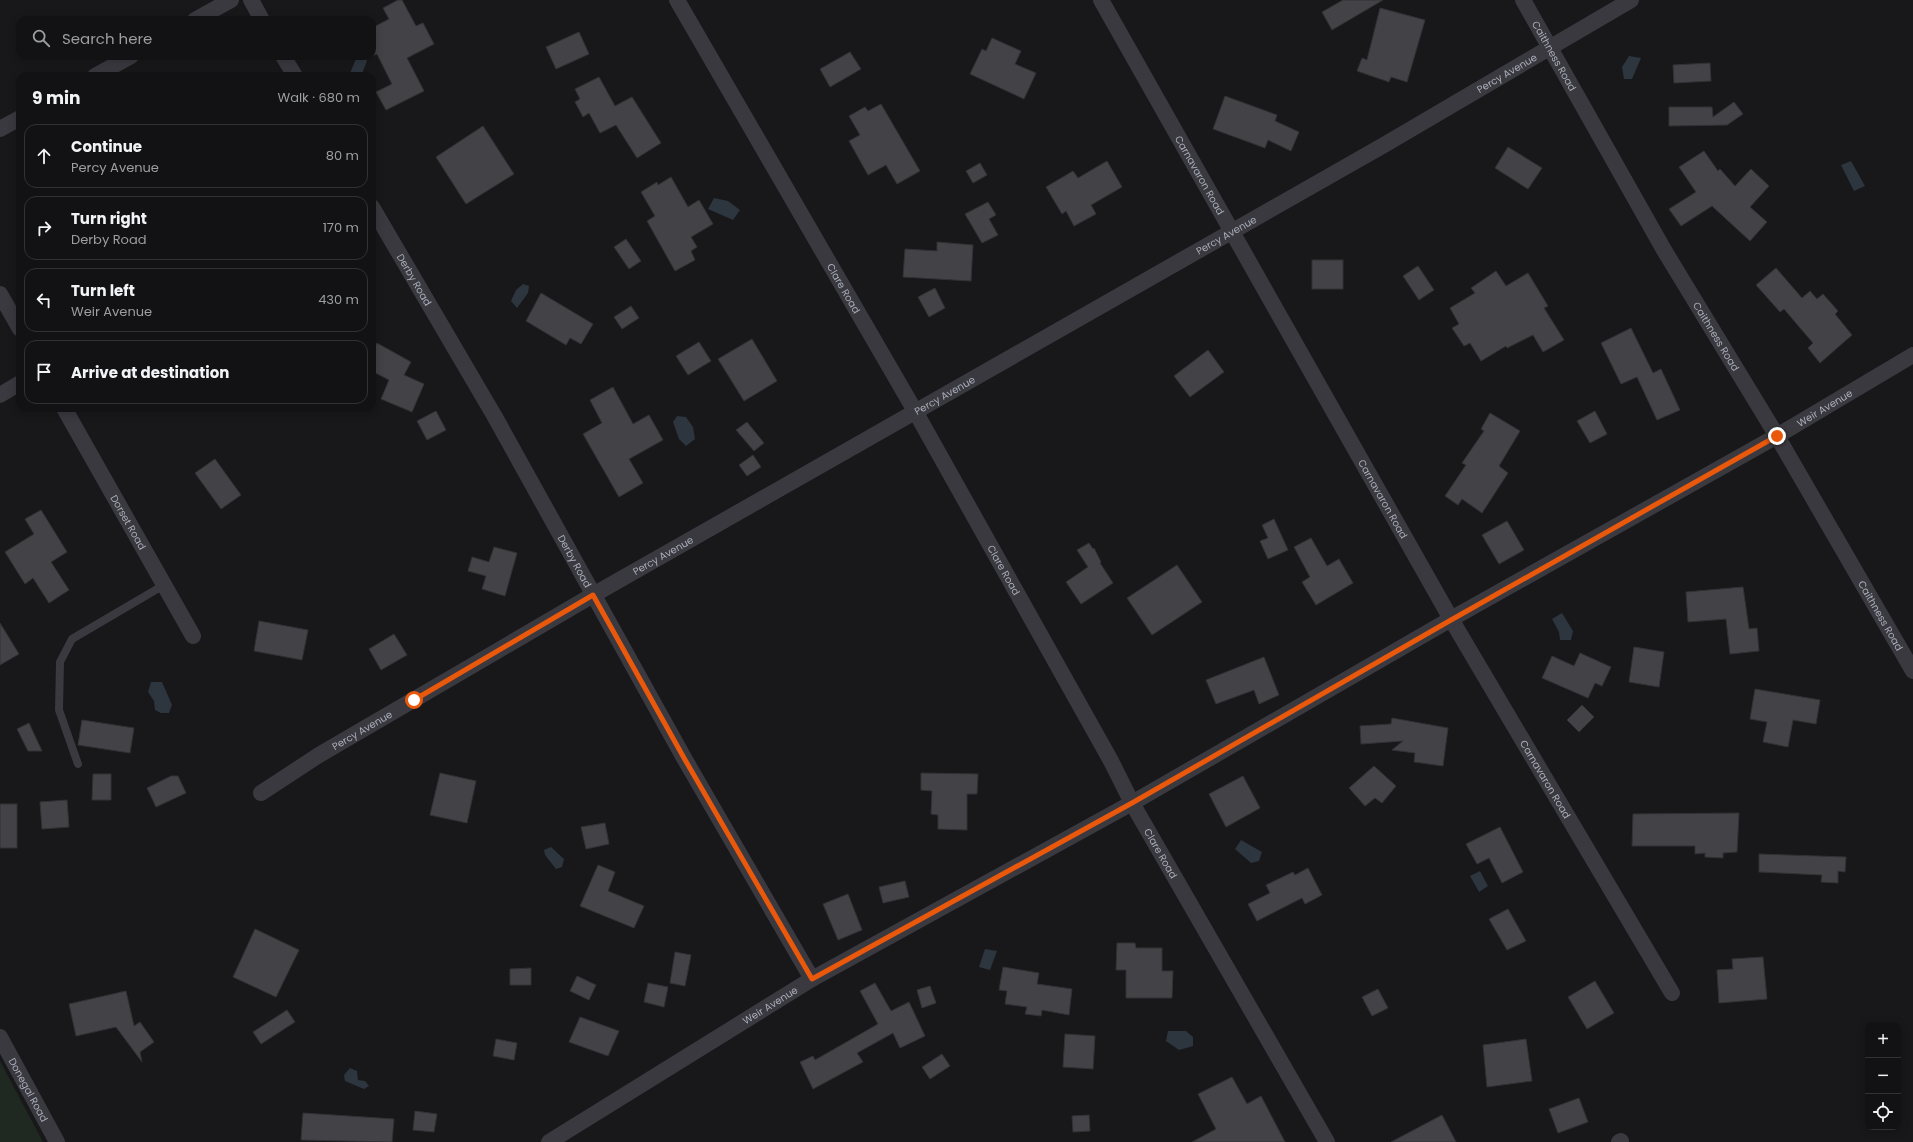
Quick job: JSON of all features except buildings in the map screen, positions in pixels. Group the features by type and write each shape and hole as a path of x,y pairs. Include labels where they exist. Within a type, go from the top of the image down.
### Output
{"street":[{"path":"202,16 231,0"},
{"path":"250,0 260,16"},
{"name":"Clare Road","path":"677,0 915,411 1111,760 1132,803 1327,1142"},
{"name":"Carnavaron Road","path":"1100,0 1451,620 1672,993"},
{"name":"Caithness Road","path":"1523,0 1664,250 1777,436 1913,671"},
{"name":"Percy Avenue","path":"261,793 319,755 593,595 1232,232 1551,48 1631,0"},
{"path":"102,72 124,60"},
{"path":"286,60 293,72"},
{"path":"0,129 16,120"},
{"name":"Derby Road","path":"376,214 495,417 684,758 812,979"},
{"path":"0,294 16,322"},
{"name":"Weir Avenue","path":"549,1142 812,979 1132,803 1451,620 1777,436 1913,355"},
{"path":"0,395 16,385"},
{"name":"Dorset Road","path":"66,412 193,636"},
{"name":"Donegal Road","path":"0,1037 57,1142"}],"lane":[{"path":"78,764 59,710 60,662 72,639 164,585"}],"shaded area":[{"path":"1629,56 1641,58 1632,79 1624,79 1622,67"},
{"path":"355,60 367,60 363,72 351,72"},
{"path":"1851,161 1865,186 1854,191 1841,165"},
{"path":"714,198 728,201 740,210 733,220 708,209"},
{"path":"523,284 529,286 528,293 517,308 511,301 516,290"},
{"path":"677,416 686,417 693,427 695,439 686,446 679,439 673,422"},
{"path":"1562,613 1573,631 1571,640 1560,640 1559,632 1552,619"},
{"path":"151,682 162,682 172,705 169,713 161,713 155,710 154,701 148,692"},
{"path":"1241,840 1262,852 1259,861 1251,863 1235,849"},
{"path":"551,847 564,859 562,867 556,869 545,855 544,850"},
{"path":"1480,871 1488,886 1479,892 1470,876"},
{"path":"985,949 997,951 990,970 979,967"},
{"path":"1168,1031 1186,1031 1193,1037 1193,1046 1179,1050 1166,1041"},
{"path":"0,1061 43,1142 0,1142"},
{"path":"350,1068 357,1071 358,1080 365,1081 369,1086 364,1089 345,1081 344,1075"}],"route":[{"path":"414,700 593,595 684,758 812,979 1132,803 1451,620 1777,436"}]}
